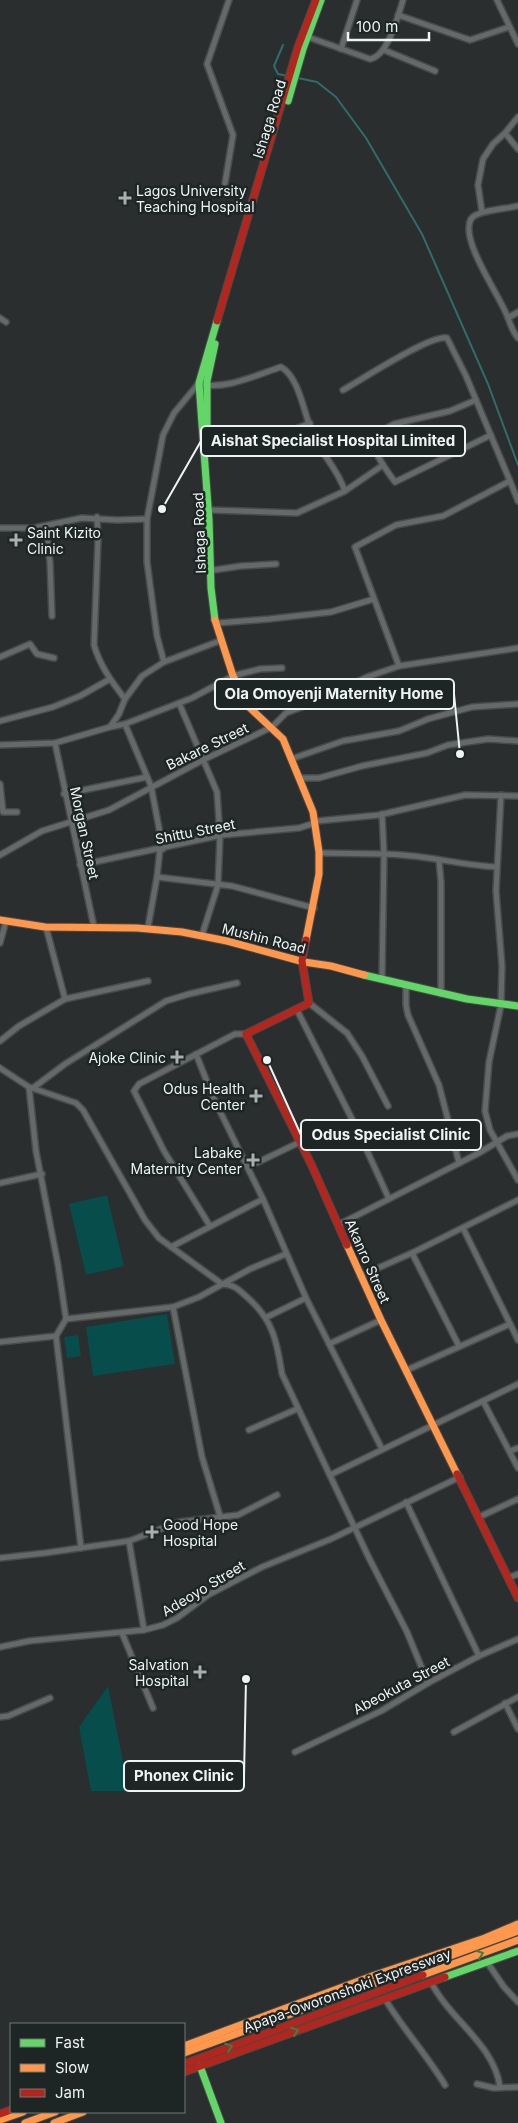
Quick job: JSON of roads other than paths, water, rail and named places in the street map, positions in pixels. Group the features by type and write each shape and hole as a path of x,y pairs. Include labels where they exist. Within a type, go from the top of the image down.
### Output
{"main road":[{"name":"Ishaga Road","path":"235,676 218,623 214,591 206,386 218,331 316,0"},
{"name":"Ishaga Road","path":"305,36 322,0"},
{"name":"Ishaga Road","path":"290,88 199,383 210,534 212,600 222,640 235,676 250,708 283,735 294,758 311,800 322,853 321,876 313,930 307,954 302,958"},
{"name":"Ishaga Road","path":"273,726 286,745 316,822 319,860 314,908 302,958"},
{"name":"Mushin Road","path":"3,921 46,928 148,927 202,935 302,958 373,978 382,978 441,994 501,1005 518,1006"},
{"path":"246,1034 309,1003 302,958"},
{"name":"Akanro Street","path":"246,1034 300,1142 381,1320 518,1598"},
{"name":"Apapa-Oworonshoki Expressway","path":"185,2046 375,1975 485,1938 518,1924"},
{"name":"Apapa-Oworonshoki Expressway","path":"185,2053 518,1931"},
{"name":"Apapa-Oworonshoki Expressway","path":"185,2064 518,1940"},
{"name":"Apapa-Oworonshoki Expressway","path":"185,2072 518,1951"},
{"path":"200,2066 221,2123"},
{"path":"0,2120 20,2113"},
{"path":"25,2123 53,2113"},
{"path":"54,2123 81,2113"}],"street":[{"path":"225,183 232,147 232,130 212,82 207,64 229,0"},
{"path":"341,49 357,0"},
{"path":"305,36 370,59 377,58 384,50 403,0"},
{"path":"497,0 518,44"},
{"path":"398,16 470,40 509,27"},
{"path":"384,50 434,71"},
{"path":"482,212 478,185 479,171 483,159 518,117"},
{"path":"505,133 518,149"},
{"path":"518,206 482,212 474,216 470,224 473,248 518,338"},
{"path":"508,318 518,312"},
{"path":"0,318 6,322"},
{"path":"344,390 392,361 444,337 449,340 518,500"},
{"path":"164,662 157,636 148,569 147,519 163,435 174,413 199,383 206,386 243,380 282,367 286,370 296,387 316,442 330,460 345,491"},
{"path":"476,400 450,411 394,424 372,437 375,450 395,482 491,435"},
{"path":"263,443 310,423"},
{"path":"210,510 297,512 345,491 383,465"},
{"path":"399,666 355,547 396,525 443,516 510,481"},
{"path":"0,528 46,526 72,519 97,517 117,520 147,519"},
{"path":"97,517 94,646 97,656 125,699"},
{"path":"46,526 50,562 52,616"},
{"path":"214,570 276,564"},
{"path":"218,623 269,620 331,612 374,599"},
{"path":"110,727 119,714 125,699 142,676 164,662 222,640"},
{"path":"0,657 30,644 37,654 54,658"},
{"name":"Bakare Street","path":"0,855 42,831 109,810 152,786 273,726 286,713 318,701 367,677 399,666 518,648"},
{"path":"0,745 54,743 125,724 178,703 235,676 260,669 282,668"},
{"path":"0,721 53,707 80,696 110,678"},
{"path":"178,703 218,792 220,836 218,885 202,935"},
{"path":"294,758 343,741 399,731 428,719 472,707 518,704"},
{"path":"125,724 152,786 161,849 148,927"},
{"path":"302,778 319,778 362,766 427,753 448,745 488,739 518,741"},
{"name":"Morgan Street","path":"54,743 94,927"},
{"path":"64,794 147,777"},
{"path":"0,784 2,812 17,812"},
{"path":"501,795 496,867 497,923 502,966 501,1005 489,1062 485,1111 490,1130 518,1180"},
{"name":"Shittu Street","path":"80,865 220,836 299,828 316,822 382,814 465,796 518,796"},
{"path":"382,814 384,854 382,978"},
{"path":"322,853 384,854 496,867"},
{"path":"439,860 441,882 441,994"},
{"path":"157,876 253,890 314,908"},
{"path":"0,943 3,921"},
{"path":"46,928 65,999"},
{"path":"0,1041 20,1026 65,999 148,982"},
{"path":"31,1088 65,1064 166,1001 237,983"},
{"path":"406,985 408,1015 439,1085 459,1163"},
{"path":"309,1003 347,1033 362,1056 388,1106"},
{"path":"297,1010 359,1132 389,1199"},
{"path":"210,1226 164,1151 134,1091 140,1084 235,1034 246,1034"},
{"path":"196,1054 213,1097 264,1199 306,1298 382,1449"},
{"path":"0,1068 31,1088 76,1103 83,1110 145,1220 159,1238 222,1284 233,1285 267,1317 278,1348 282,1374 297,1409 408,1632 428,1683"},
{"path":"31,1088 32,1125 66,1319 56,1336 81,1548"},
{"path":"338,1225 497,1143 507,1136 518,1134"},
{"path":"248,1166 300,1142"},
{"path":"0,1183 42,1174"},
{"path":"172,1247 264,1199"},
{"path":"360,1276 464,1228 518,1200"},
{"path":"464,1228 518,1340"},
{"path":"412,1253 459,1346"},
{"path":"66,1319 173,1307 199,1297 286,1254"},
{"path":"267,1317 306,1298"},
{"path":"173,1307 202,1457 220,1516"},
{"path":"329,1344 381,1320"},
{"path":"407,1370 510,1324"},
{"path":"0,1342 56,1336"},
{"path":"330,1475 518,1384"},
{"path":"484,1401 518,1468"},
{"path":"250,1430 297,1409"},
{"path":"510,1451 518,1448"},
{"name":"Adeoyo Street","path":"0,1647 29,1641 122,1633 163,1625 208,1596 262,1567 331,1539 460,1477"},
{"path":"0,1558 129,1541 179,1522 238,1514 277,1495"},
{"path":"479,1517 518,1500"},
{"path":"406,1502 479,1656"},
{"path":"129,1541 144,1630"},
{"path":"508,1578 518,1574"},
{"path":"122,1633 153,1708"},
{"name":"Abeokuta Street","path":"295,1752 381,1711 479,1656 518,1640"},
{"path":"454,1732 518,1696"},
{"path":"0,1717 8,1716 50,1698"},
{"path":"505,1703 518,1728"},
{"path":"487,1962 504,1987 518,2002"},
{"path":"431,1982 440,1997 489,2056 498,2073 500,2088"},
{"path":"385,1999 404,2030 434,2067 444,2086"},
{"path":"477,2084 500,2088 518,2087"}],"waterway":[{"path":"283,45 274,66 278,74 288,76"},
{"path":"298,78 317,82 336,97 366,138 422,234 488,384 518,465"}],"place":[{"name":"Lagos University Teaching Hospital","path":"125,198"},
{"name":"Aishat Specialist Hospital Limited","path":"162,509"},
{"name":"Saint Kizito Clinic","path":"16,540"},
{"name":"Ola Omoyenji Maternity Home","path":"460,754"},
{"name":"Ajoke Clinic","path":"177,1057"},
{"name":"Odus Specialist Clinic","path":"267,1060"},
{"name":"Odus Health Center","path":"256,1096"},
{"name":"Labake Maternity Center","path":"253,1160"},
{"name":"Good Hope Hospital","path":"152,1532"},
{"name":"Salvation Hospital","path":"200,1672"},
{"name":"Phonex Clinic","path":"246,1679"}]}
